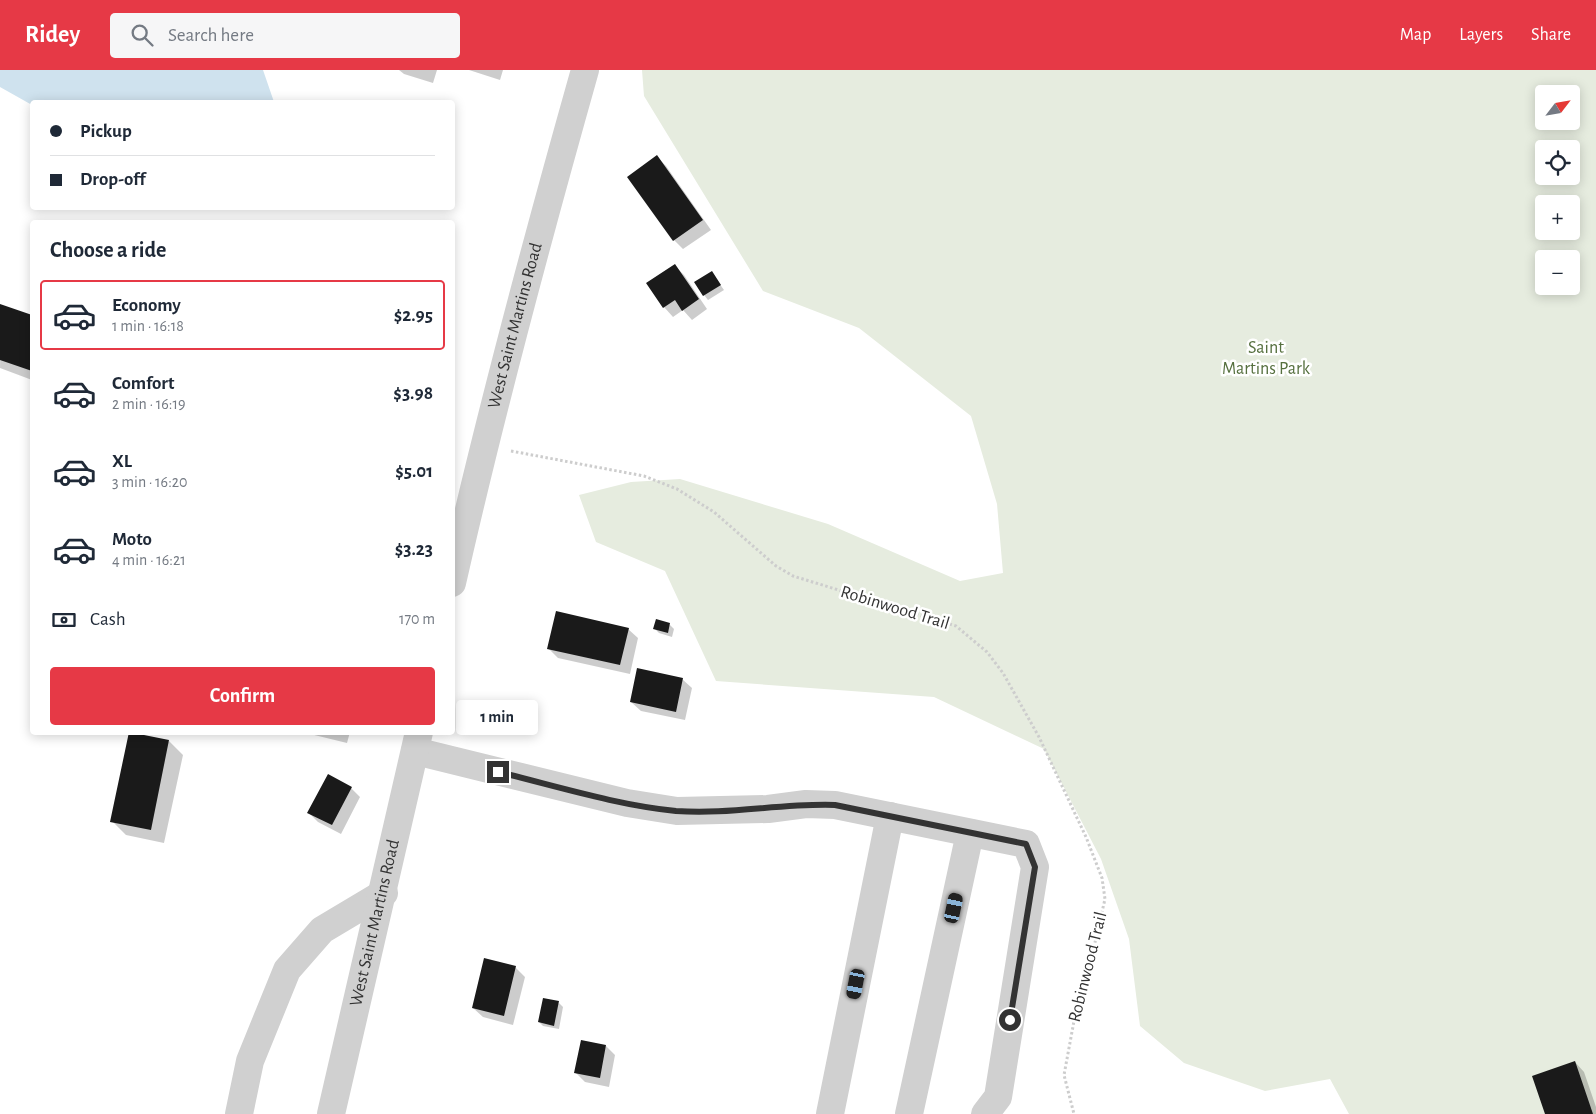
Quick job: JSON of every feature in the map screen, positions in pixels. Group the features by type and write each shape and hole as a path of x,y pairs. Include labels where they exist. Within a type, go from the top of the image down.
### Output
{"street":[{"name":"West Saint Martins Road","path":"455,570 483,445 585,70"},
{"name":"West Saint Martins Road","path":"331,1114 384,893 417,742"},
{"path":"417,742 626,803 677,811 768,809 806,804 835,805 1026,844 1035,867 998,1097 985,1114"},
{"path":"830,1114 890,816"},
{"path":"909,1114 970,833"},
{"path":"239,1114 250,1061 287,970 322,930 384,893"}],"path":[{"name":"Robinwood Trail","path":"483,445 644,476 677,489 714,512 776,566 793,576 956,626 987,652 1003,673 1039,737 1086,837 1102,878 1105,899 1074,1021 1064,1075 1074,1114"}],"green space":[{"name":"Saint Martins Park","path":"642,70 1596,70 1596,1114 1349,1114 1330,1079 1265,1091 1184,1063 1140,1026 1129,939 1101,859 1044,749 934,697 716,681 665,571 596,542 579,495 631,482 680,479 828,524 960,581 1003,573 997,504 971,416 859,328 763,291 644,96"}],"water":[{"path":"0,70 263,70 273,100 30,100 30,104 0,87"}],"building":[{"path":"657,155 703,220 673,241 627,177"},
{"path":"675,264 699,299 682,311 675,300 663,308 646,283"},
{"path":"712,271 721,285 703,296 694,282"},
{"path":"0,304 30,314 30,370 0,360"},
{"path":"556,611 629,628 620,665 547,649"},
{"path":"656,619 670,623 668,633 653,629"},
{"path":"637,668 683,678 676,712 630,702"},
{"path":"128,735 144,735 169,740 151,830 110,822"},
{"path":"328,774 352,787 332,825 307,813"},
{"path":"484,958 516,966 504,1016 472,1008"},
{"path":"543,998 559,1001 554,1026 538,1022"},
{"path":"581,1040 606,1045 600,1078 574,1073"},
{"path":"1575,1061 1593,1114 1545,1114 1532,1076"}],"route":[{"path":"498,772 626,803 677,811 768,809 806,804 835,805 1026,844 1035,867 1010,1020"}]}
